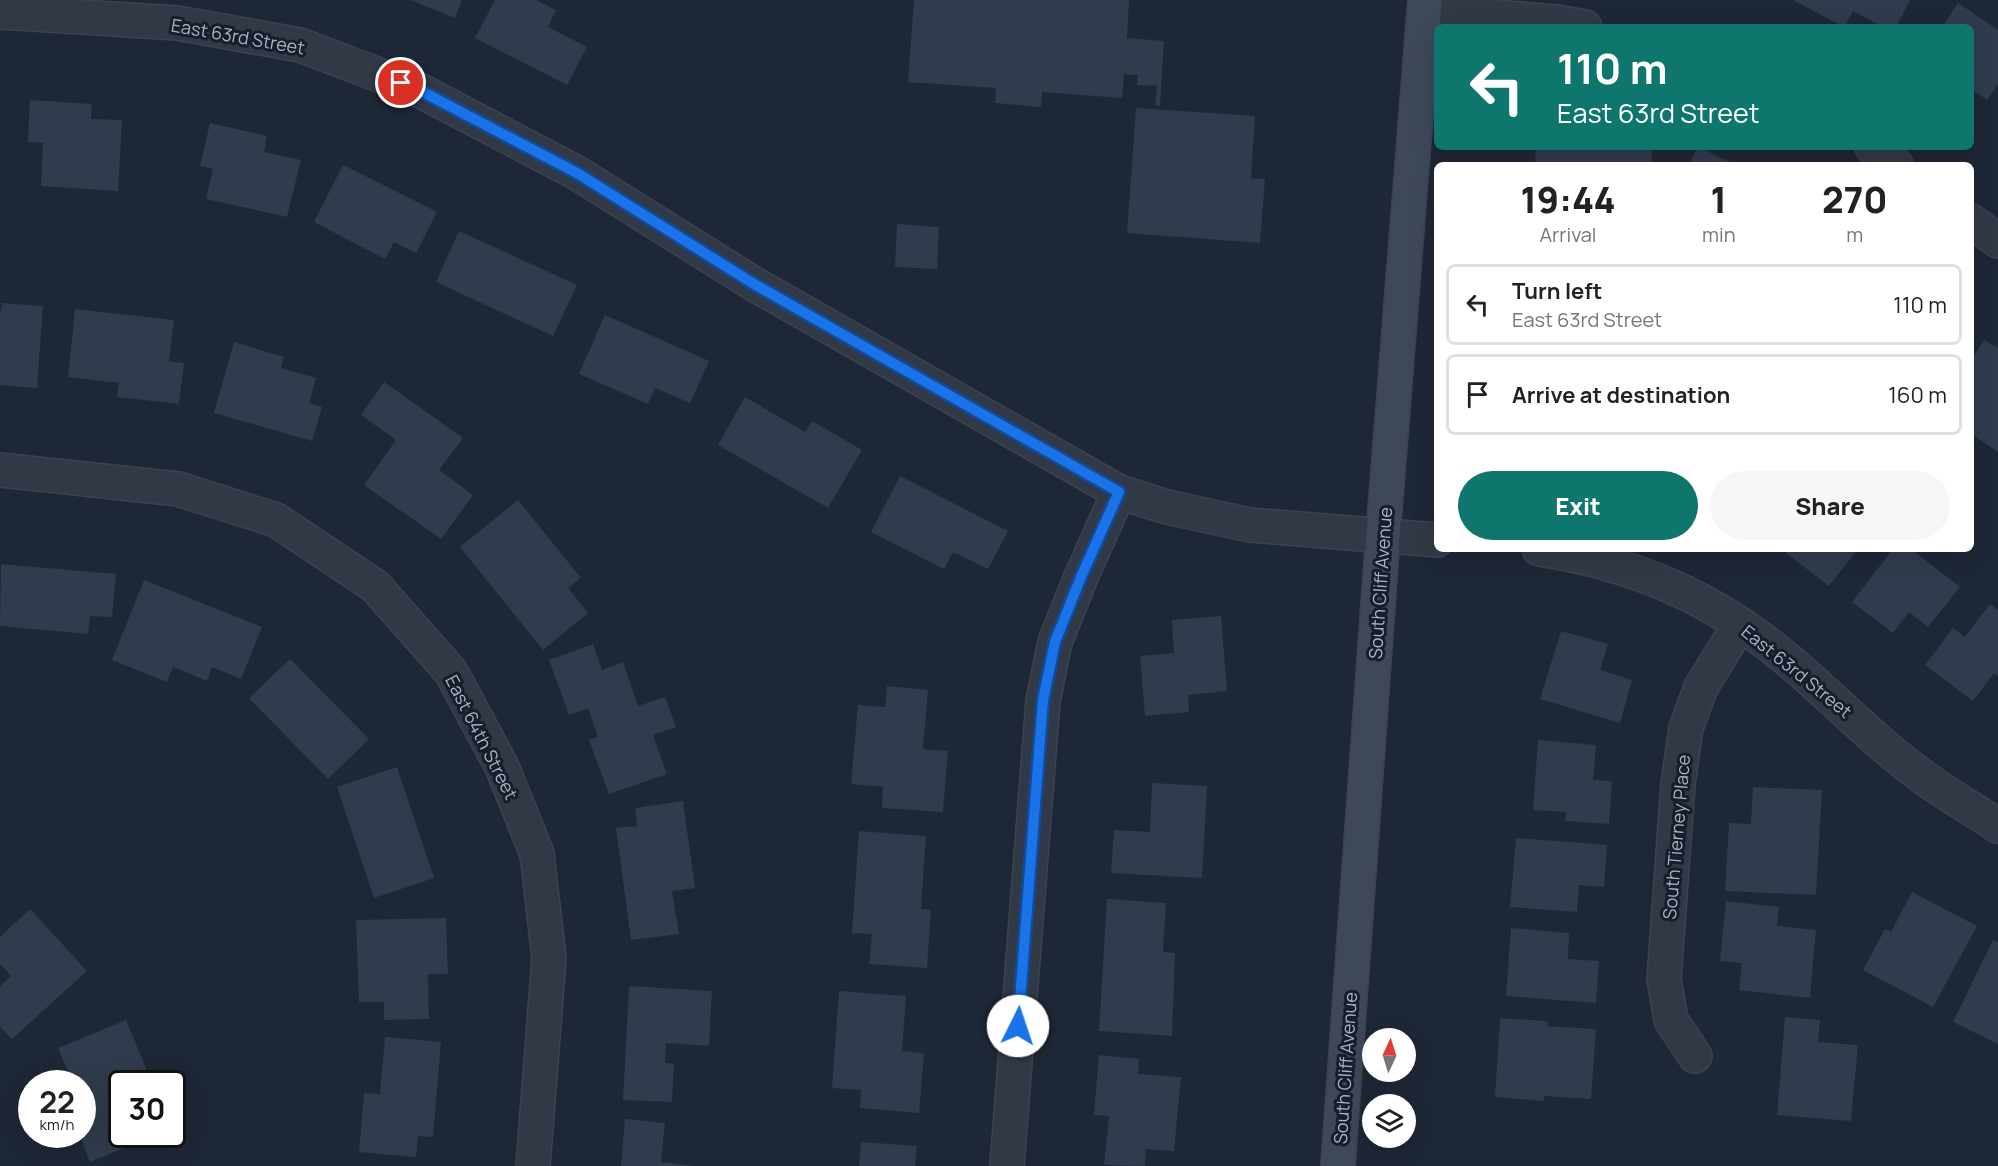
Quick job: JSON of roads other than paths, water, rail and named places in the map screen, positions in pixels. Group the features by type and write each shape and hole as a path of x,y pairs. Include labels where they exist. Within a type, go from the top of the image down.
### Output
{"main road":[{"name":"South Cliff Avenue","path":"1338,1166 1424,5"}],"street":[{"path":"1424,5 1568,24"},
{"name":"East 63rd Street","path":"0,12 177,23 300,45 421,91 577,173 754,284 1119,492 1167,507 1250,525 1434,540"},
{"path":"1876,150 1892,162"},
{"path":"1974,223 1998,241"},
{"name":"East 64th Street","path":"0,470 178,489 276,520 375,586 451,672 502,767 537,854 549,958 532,1166"},
{"path":"1007,1166 1043,700 1055,642 1119,492"},
{"name":"East 63rd Street","path":"1559,552 1579,555 1674,586 1740,624 1786,658 1921,776 1998,826"},
{"name":"South Tierney Place","path":"1695,1056 1671,1020 1664,979 1678,784 1686,728 1701,687 1740,624"}]}
